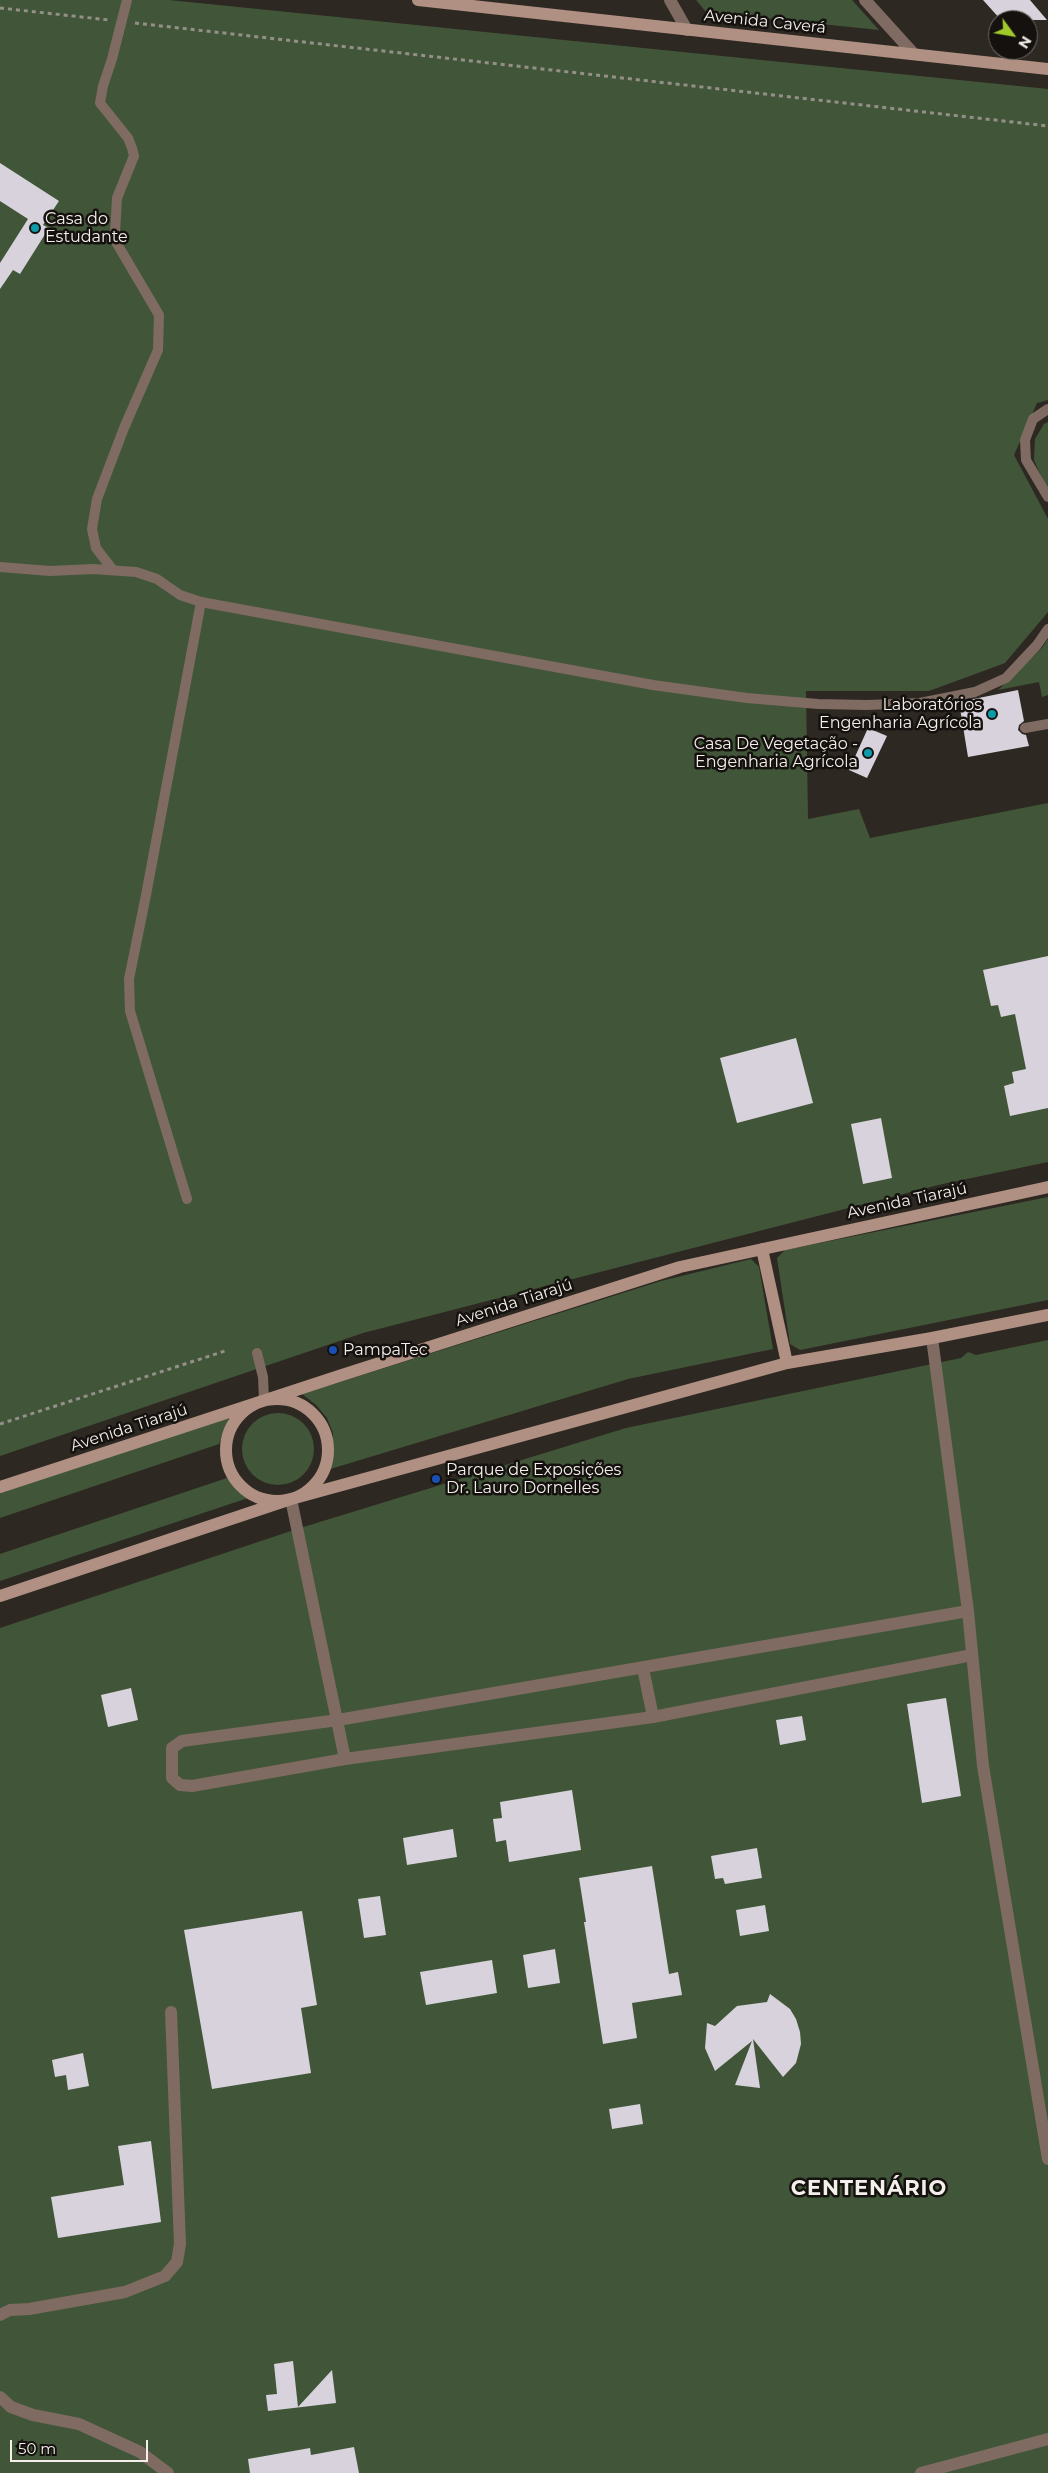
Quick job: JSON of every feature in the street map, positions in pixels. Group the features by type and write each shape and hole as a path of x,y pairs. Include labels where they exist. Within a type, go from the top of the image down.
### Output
{"main road":[{"name":"Avenida Caverá","path":"418,0 485,4 687,30 1048,68"},
{"name":"Avenida Tiarajú","path":"0,1487 264,1400 680,1267 1048,1187"},
{"path":"762,1249 787,1363"},
{"path":"0,1596 290,1499 787,1363 932,1338 1048,1315"},
{"path":"280,1398 296,1402 314,1415 326,1436 328,1452 324,1468 317,1482 305,1492 290,1499 274,1501 258,1497 243,1488 233,1476 227,1460 226,1441 233,1423 246,1408 264,1400 280,1398"}],"street":[{"path":"670,0 687,30"},
{"path":"865,0 914,54"},
{"path":"932,1338 968,1611 983,1766 1048,2159"},
{"path":"290,1499 345,1759"},
{"path":"968,1611 338,1720 182,1741 172,1748 172,1778 180,1785 192,1786 345,1759 654,1717 972,1654"},
{"path":"643,1668 654,1717"},
{"path":"0,2315 10,2310 30,2309 125,2292 166,2276 177,2262 180,2244 171,2012"},
{"path":"0,2397 11,2407 33,2415 79,2424 140,2452 168,2473"},
{"path":"921,2473 1048,2439"}],"lane":[{"path":"113,570 96,548 92,528 97,499 124,428 158,350 159,324 159,315 116,242 116,198 134,156 128,138 100,104 103,86 127,0"},
{"path":"1048,409 1033,420 1025,440 1026,460 1048,497"},
{"path":"0,567 50,571 113,570 136,572 157,579 180,595 201,602 653,685 747,698 818,704 868,705 920,702 976,692 1006,678 1037,645 1048,629"},
{"path":"187,1199 130,1011 128,979 146,895 201,602"},
{"path":"1025,728 1048,724"},
{"path":"257,1353 263,1377 264,1400"}],"path":[{"path":"0,8 1048,126"},
{"path":"0,1424 225,1351"}],"green space":[{"path":"0,0 169,0 1048,89 1048,400 1037,403 1014,455 1048,519 1048,612 1005,663 929,691 806,691 808,819 859,809 870,838 1048,803 1048,1162 938,1185 363,1333 0,1456"},
{"path":"696,0 852,0 879,30 706,12"},
{"path":"1048,422 1048,492 1034,460 1035,439 1044,424"},
{"path":"1048,639 1048,695 1042,697 1039,682 998,690 1042,648"},
{"path":"1048,1197 1048,1300 800,1350 790,1344 777,1258 785,1250"},
{"path":"751,1259 759,1267 773,1349 628,1379 327,1470 332,1451 333,1433 327,1418 316,1405 302,1394 661,1281"},
{"path":"1048,1340 1048,2473 0,2473 0,1628 297,1529 626,1428 961,1358 968,1352 976,1355"},
{"path":"278,1413 298,1419 308,1429 314,1449 308,1469 298,1479 278,1485 258,1479 248,1469 242,1449 248,1429 258,1419"},
{"path":"229,1418 219,1444 0,1518 0,1492"},
{"path":"227,1478 248,1498 0,1581 0,1554"}],"building":[{"path":"983,0 1030,0 1047,20 1038,20 1038,10 992,10"},
{"name":"Casa do Estudante","path":"0,163 59,201 43,225 49,228 20,274 13,270 0,289 0,263 28,219 0,201"},
{"name":"Laboratórios Engenharia Agrícola","path":"1018,690 1024,721 1019,725 1018,730 1026,735 1029,746 968,757 959,702"},
{"name":"Casa De Vegetação - Engenharia Agrícola","path":"868,728 887,736 867,778 849,770"},
{"path":"1048,956 1048,1108 1010,1116 1004,1086 1014,1083 1012,1072 1026,1069 1015,1014 1001,1017 998,1005 991,1006 983,970"},
{"path":"796,1038 813,1103 737,1123 720,1058"},
{"path":"881,1118 892,1178 863,1184 851,1124"},
{"path":"131,1688 138,1720 108,1727 101,1695"},
{"path":"946,1698 961,1796 922,1803 907,1704"},
{"path":"802,1716 806,1740 780,1745 776,1720"},
{"path":"572,1790 581,1850 509,1862 506,1840 496,1842 493,1819 502,1818 500,1802"},
{"path":"453,1829 457,1857 407,1865 403,1838"},
{"path":"757,1848 762,1878 725,1884 723,1878 715,1879 711,1856"},
{"path":"652,1866 669,1974 678,1972 682,1995 632,2003 637,2038 603,2044 579,1878"},
{"path":"380,1896 386,1935 364,1938 358,1899"},
{"path":"765,1905 769,1931 740,1936 736,1910"},
{"path":"302,1911 317,2005 301,2008 311,2073 212,2089 184,1930"},
{"path":"555,1949 560,1983 528,1988 523,1955"},
{"path":"492,1960 497,1993 426,2005 420,1972"},
{"path":"770,1994 790,2009 796,2019 801,2044 796,2063 783,2077 753,2039 760,2088 735,2085 752,2041 715,2071 705,2048 707,2023 715,2026 737,2006 767,2002"},
{"path":"83,2053 89,2086 68,2090 66,2075 55,2077 52,2060"},
{"path":"640,2104 643,2124 612,2129 609,2109"},
{"path":"151,2141 161,2222 58,2238 51,2197 124,2185 118,2146"},
{"path":"293,2361 298,2407 332,2370 336,2403 268,2411 266,2395 277,2394 274,2364"},
{"path":"354,2447 359,2473 250,2473 248,2459 310,2448 311,2455"}],"place":[{"name":"Casa do Estudante","path":"35,228"},
{"name":"Laboratórios Engenharia Agrícola","path":"992,714"},
{"name":"Casa De Vegetação - Engenharia Agrícola","path":"868,753"},
{"name":"PampaTec","path":"333,1350"},
{"name":"Parque de Exposições Dr. Lauro Dornelles","path":"436,1479"}],"district":[{"name":"CENTENÁRIO","path":"869,2189"}]}
